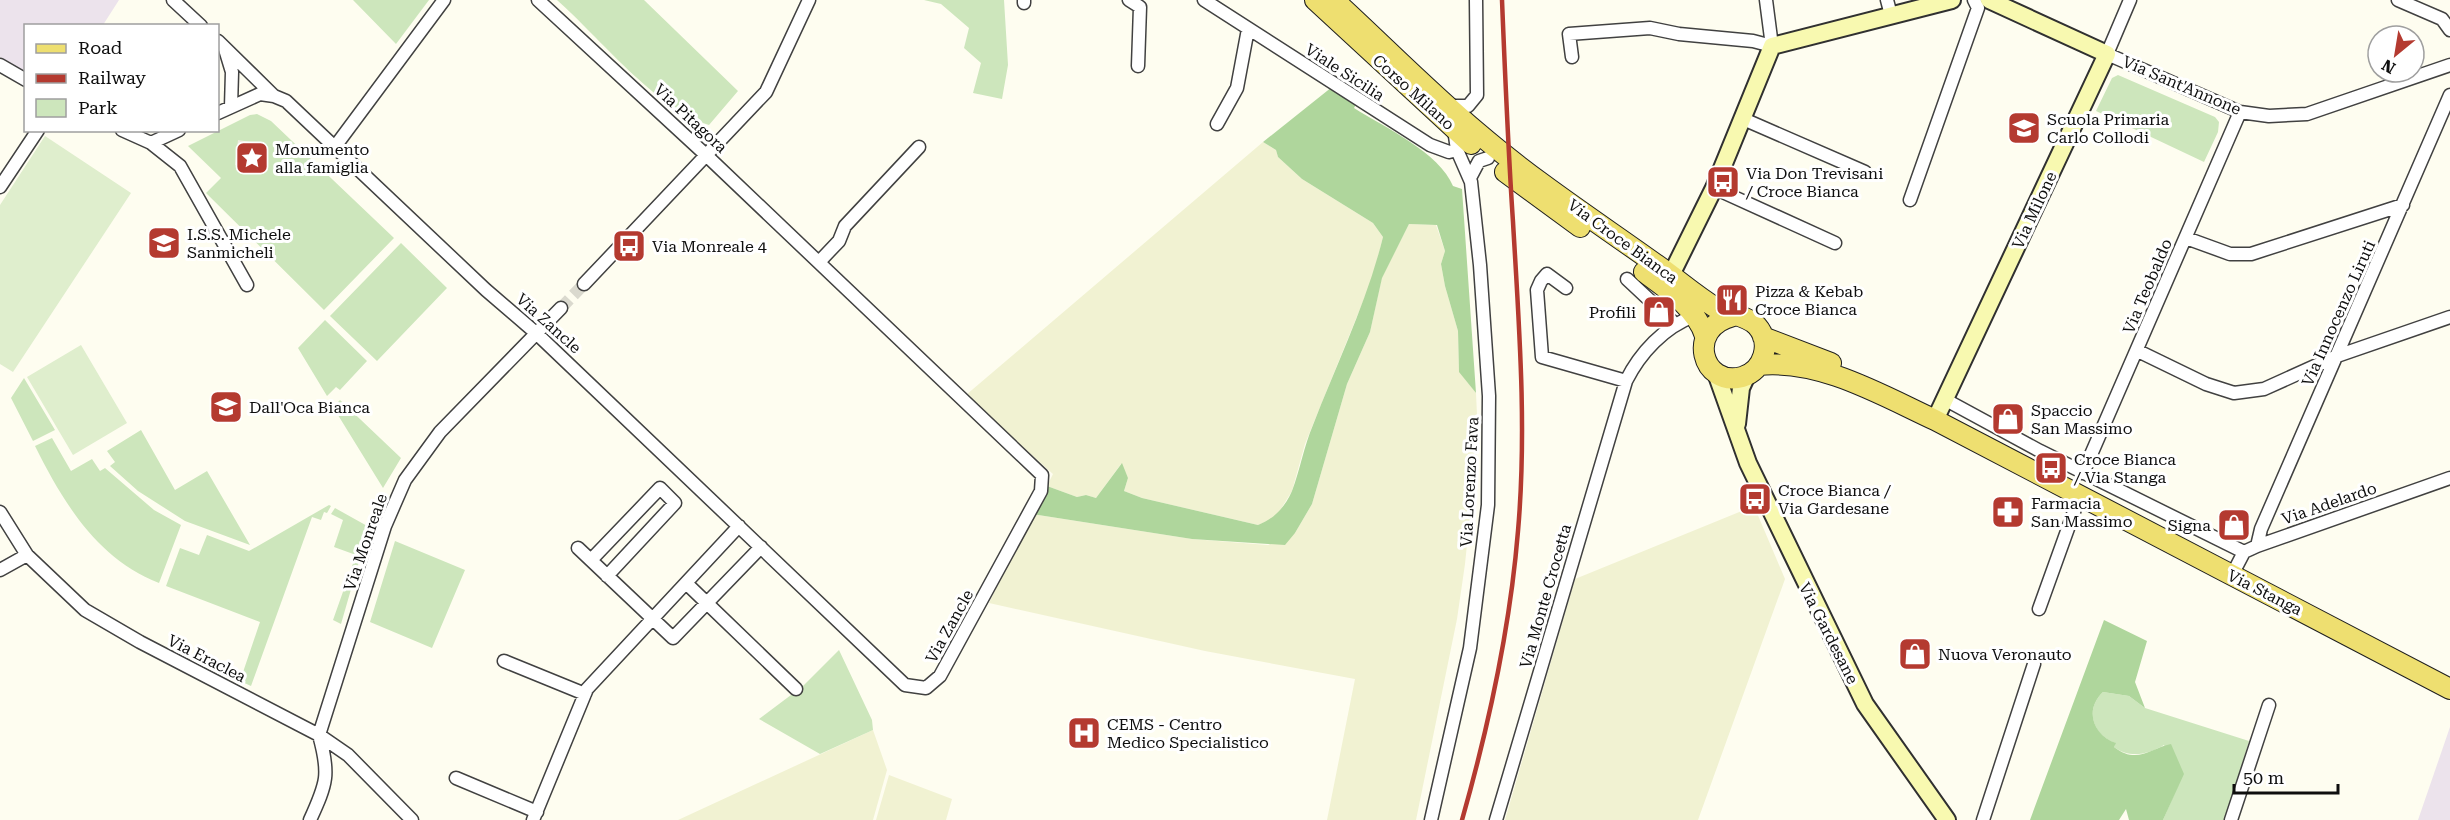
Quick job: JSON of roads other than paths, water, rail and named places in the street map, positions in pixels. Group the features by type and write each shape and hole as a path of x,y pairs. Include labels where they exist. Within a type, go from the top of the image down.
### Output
{"main road":[{"name":"Corso Milano","path":"1315,0 1454,129 1488,158 1516,172"},
{"name":"Corso Milano","path":"1334,0 1449,106 1516,172"},
{"name":"Via Croce Bianca","path":"1516,172 1671,275 1704,300 1733,316 1751,322 1763,338 1873,380 1935,420"},
{"name":"Via Croce Bianca","path":"1516,172 1661,284 1694,316 1705,336 1703,352 1710,367 1716,373"},
{"path":"1705,336 1716,322 1733,316"},
{"path":"1753,370 1765,352 1763,338"},
{"path":"1716,373 1731,378 1779,363 1822,372 1868,389 1935,420"},
{"name":"Via Stanga","path":"1935,420 2450,688"}],"street":[{"path":"173,0 199,24"},
{"path":"334,148 444,0"},
{"name":"Via Pitagora","path":"538,0 707,156 1042,475"},
{"path":"584,284 766,92 809,0"},
{"path":"1129,0 1140,7 1138,66"},
{"name":"Viale Sicilia","path":"1204,0 1430,145 1449,152 1457,150"},
{"path":"1449,106 1468,106 1478,95 1476,0"},
{"path":"1671,275 1714,188 1772,46 1766,0"},
{"path":"1572,57 1569,34 1650,28 1680,34 1753,41 1772,46 1889,8 1952,0"},
{"path":"1910,200 1978,8 1974,0"},
{"name":"Via Sant'Annone","path":"1989,0 2240,112 2269,116 2307,114 2450,65"},
{"name":"Via Milone","path":"1935,420 2107,54 2130,0"},
{"path":"2398,0 2442,19 2450,30"},
{"path":"1218,124 1237,88 1248,29"},
{"name":"Via Zancle","path":"221,44 274,96 286,101 486,290 536,333 905,685 926,688 940,676 1041,491 1042,475"},
{"name":"Via Zancle","path":"221,44 232,72 231,107"},
{"path":"0,65 24,79"},
{"path":"219,113 260,94 274,96"},
{"name":"Via Innocenzo Liruti","path":"2257,546 2261,529 2450,95"},
{"name":"Via Teobaldo","path":"2083,473 2240,112"},
{"path":"1741,118 1865,172"},
{"name":"Via Lorenzo Fava","path":"1431,820 1470,648 1488,505 1489,396 1480,266 1470,177 1457,150 1454,129"},
{"path":"0,187 37,132"},
{"path":"126,132 150,143 180,166 247,285"},
{"path":"150,143 175,132"},
{"path":"819,262 839,241 845,226 920,147"},
{"path":"1470,177 1479,161 1488,158"},
{"path":"1714,188 1836,243"},
{"path":"2186,238 2230,254 2251,254 2403,205"},
{"path":"1566,288 1547,274 1541,281 1538,290 1542,357 1626,381"},
{"name":"Via Croce Bianca","path":"1627,279 1675,324"},
{"name":"Via Monreale","path":"319,735 385,526 405,480 440,432 561,308"},
{"name":"Via Monte Crocetta","path":"1496,820 1626,381 1642,356 1675,324 1694,316"},
{"path":"2138,351 2206,384 2234,393 2264,389 2337,356 2450,317"},
{"name":"Via Gardesane","path":"1737,431 1741,388 1753,370"},
{"name":"Via Gardesane","path":"1716,373 1744,455 1865,704 1947,820"},
{"name":"Via Stanga","path":"1946,400 2083,473 2244,552"},
{"name":"Via Adelardo","path":"2244,552 2450,478"},
{"path":"591,560 660,488 675,503 607,576"},
{"path":"2039,609 2080,495"},
{"name":"Via Eraclea","path":"0,512 27,555 85,610 140,642 198,670 319,735 348,754 412,820"},
{"path":"456,778 535,816 585,694 739,526"},
{"path":"578,548 673,638 761,547"},
{"path":"2232,575 2244,552"},
{"path":"0,570 27,555"},
{"path":"686,583 796,689"},
{"path":"504,661 585,694"},
{"path":"1983,820 2034,664"},
{"path":"2231,820 2269,705"},
{"path":"310,820 323,792 327,764 319,735"}],"tunnel":[{"path":"561,308 584,284"}],"railway":[{"path":"1462,820 1481,749 1504,640 1510,604 1521,492 1521,376 1502,0"}],"place":[{"name":"Scuola Primaria Carlo Collodi","path":"2024,128"},
{"name":"Monumento alla famiglia","path":"252,158"},
{"name":"Via Don Trevisani / Croce Bianca","path":"1723,182"},
{"name":"I.S.S. Michele Sanmicheli","path":"164,243"},
{"name":"Via Monreale 4","path":"629,246"},
{"name":"Pizza & Kebab Croce Bianca","path":"1732,300"},
{"name":"Profili","path":"1659,312"},
{"name":"Dall'Oca Bianca","path":"226,407"},
{"name":"Spaccio San Massimo","path":"2008,419"},
{"name":"Croce Bianca / Via Stanga","path":"2051,468"},
{"name":"Croce Bianca / Via Gardesane","path":"1755,499"},
{"name":"Farmacia San Massimo","path":"2008,512"},
{"name":"Signa","path":"2234,525"},
{"name":"Nuova Veronauto","path":"1915,654"},
{"name":"CEMS - Centro Medico Specialistico","path":"1084,733"}]}
